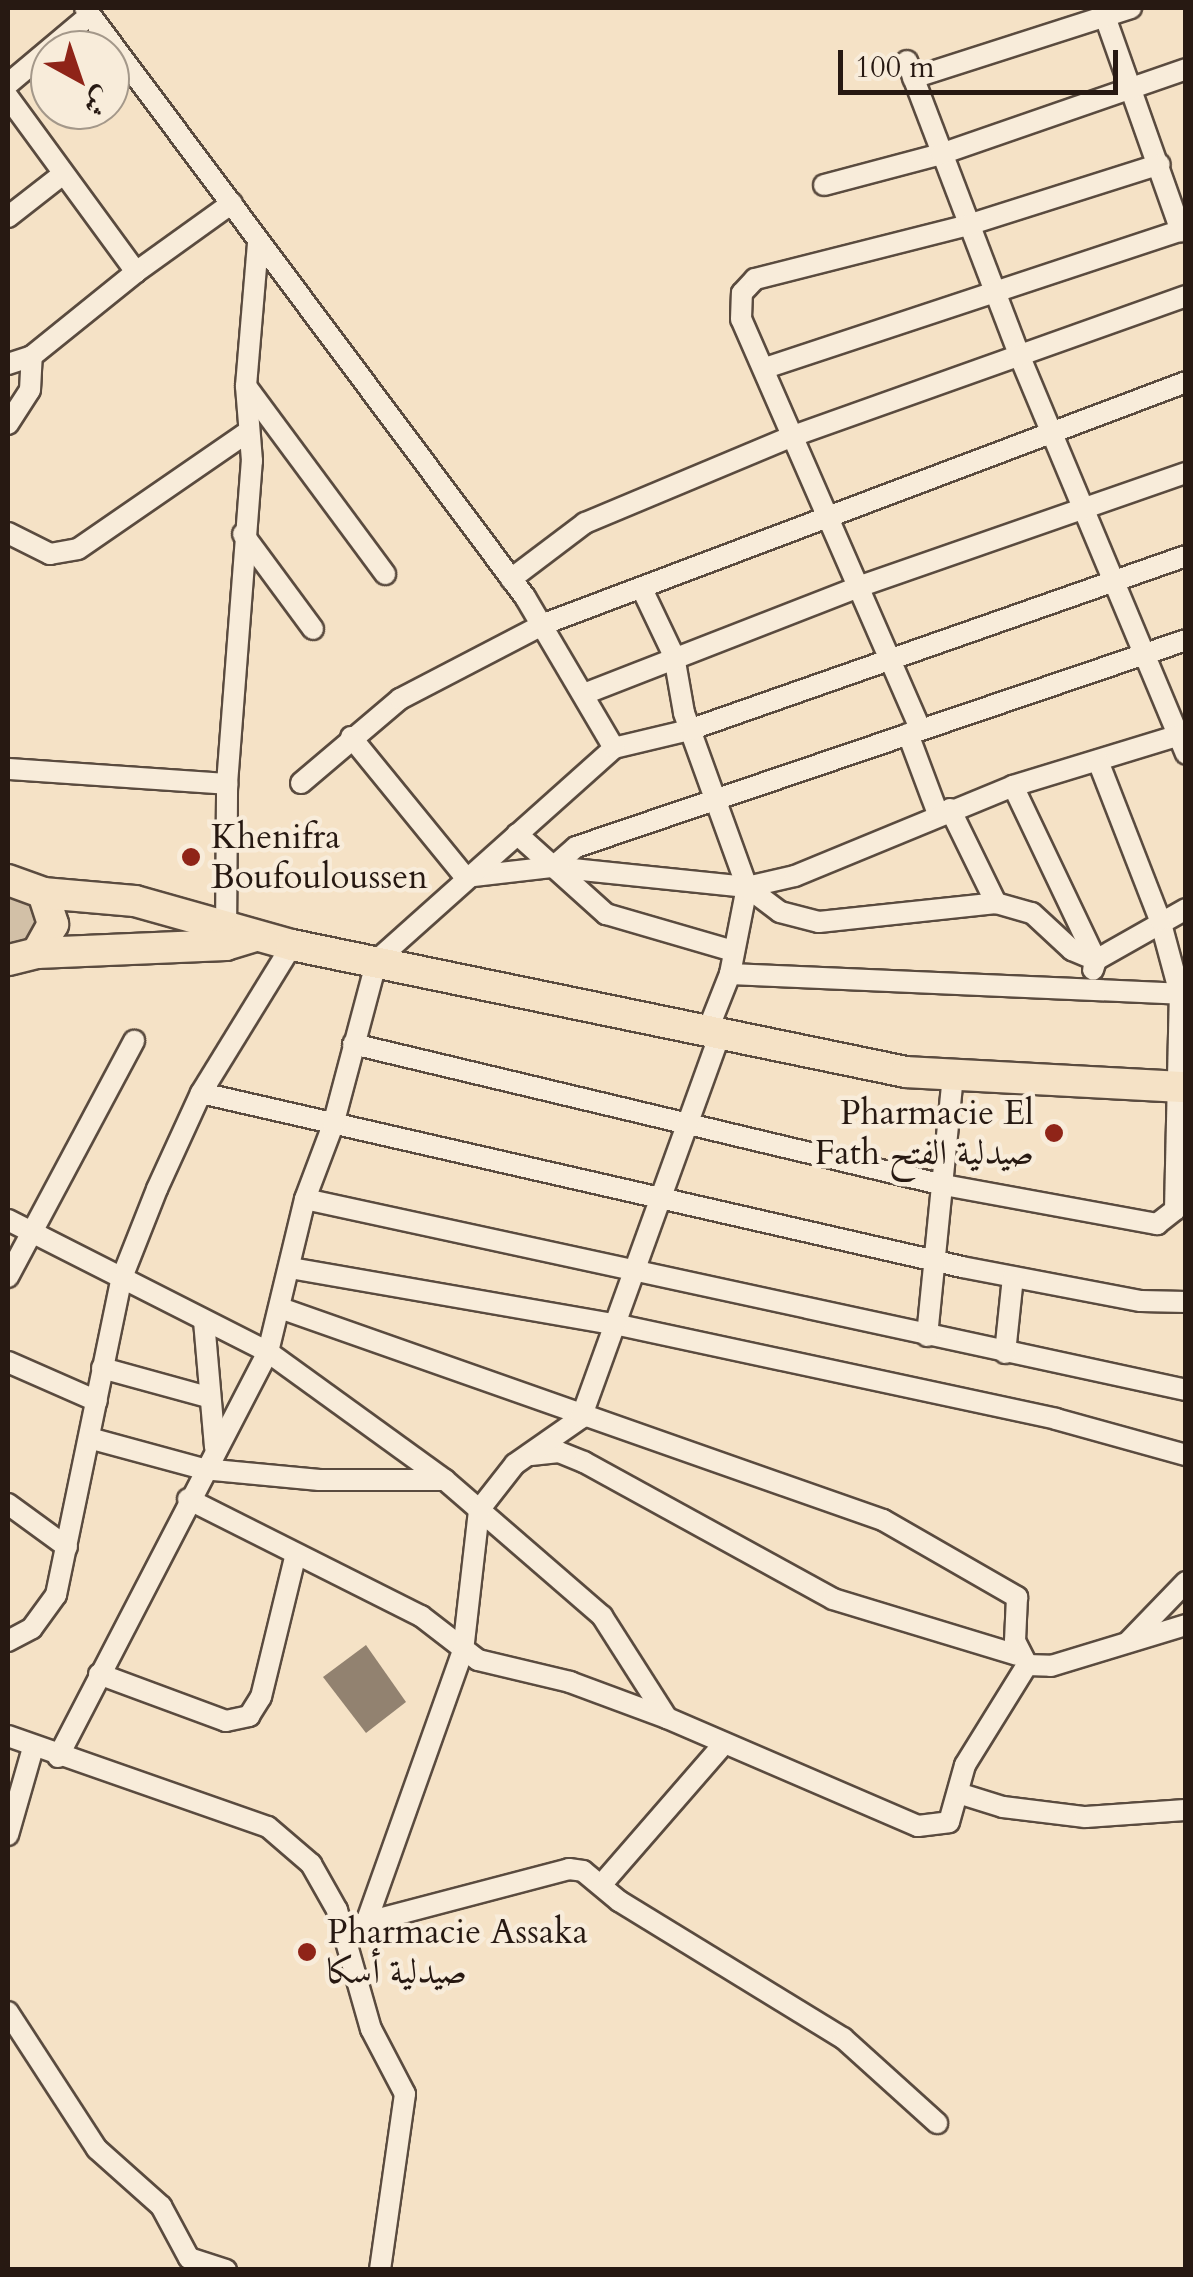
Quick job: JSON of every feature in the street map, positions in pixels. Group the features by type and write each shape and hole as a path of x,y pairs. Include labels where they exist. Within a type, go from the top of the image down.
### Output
{"main road":[{"path":"8,880 43,893 135,901 236,934 906,1072 1181,1087"},
{"path":"22,957 53,924 43,893"},
{"path":"22,957 236,934"}],"street":[{"path":"464,876 553,867 747,887 795,876 1013,786 1183,741 1143,657 1020,357 910,69 1104,12 1131,8"},
{"path":"8,84 88,11 544,624 614,748"},
{"path":"765,368 1183,230 1104,12"},
{"path":"824,185 941,154 1186,69"},
{"path":"8,97 62,176 136,272"},
{"path":"996,902 944,812 888,656 824,514 765,368 740,319 748,284 968,224 1160,164"},
{"path":"8,218 62,176"},
{"path":"8,364 32,356 136,272 232,203"},
{"path":"236,934 228,784 243,534 252,461 246,433 246,386 258,243"},
{"path":"511,579 585,523 793,436 1186,296"},
{"path":"8,424 30,390 32,356"},
{"path":"301,783 400,699 544,624 824,514 1186,382"},
{"path":"246,386 386,574"},
{"path":"8,533 50,554 78,549 246,433"},
{"path":"584,694 858,587 1186,473"},
{"path":"243,534 313,629"},
{"path":"58,1757 203,1469 268,1352 283,1310 305,1198 333,1124 377,960 464,876 614,748 689,730 888,656 1186,556"},
{"path":"366,1923 463,1651 479,1510 528,1456 580,1418 619,1325 659,1198 694,1122 730,974 747,887 689,730 674,656 642,588"},
{"path":"553,867 576,846 1186,640"},
{"path":"351,737 464,876"},
{"path":"353,1044 694,1122 944,1185 1157,1224 1175,1210 1183,994 1160,920 1098,761"},
{"path":"8,769 228,784"},
{"path":"1013,786 1096,960"},
{"path":"517,834 606,914 733,951"},
{"path":"747,887 780,912 819,922 996,902 1032,913 1072,950 1096,960"},
{"path":"1088,986 1096,960 1160,920 1186,909"},
{"path":"8,1642 48,1612 68,1547 121,1280 201,1094 292,945"},
{"path":"730,974 1088,986 1183,994"},
{"path":"8,1277 134,1041"},
{"path":"927,1336 952,1074"},
{"path":"201,1094 934,1261 1141,1301 1186,1302"},
{"path":"305,1198 1186,1390"},
{"path":"8,1220 268,1352 445,1480 602,1616 667,1718"},
{"path":"292,1268 619,1325 1056,1419 1186,1455"},
{"path":"1005,1353 1013,1277"},
{"path":"188,1499 296,1557 421,1616 463,1651 667,1718 722,1746 918,1826 949,1822 965,1764 1022,1660 1017,1597 925,1540 863,1511 580,1418 283,1310"},
{"path":"204,1321 215,1448"},
{"path":"8,1362 97,1401"},
{"path":"102,1368 208,1397"},
{"path":"89,1438 203,1469 320,1480 445,1480"},
{"path":"528,1456 559,1452 584,1462 833,1599 1022,1660 1051,1666 1186,1625"},
{"path":"8,1505 68,1547"},
{"path":"100,1674 226,1721 248,1716 261,1697 296,1557"},
{"path":"1128,1641 1186,1582"},
{"path":"8,1736 58,1757 268,1827 310,1864 344,1929 370,2029 404,2094 380,2270"},
{"path":"602,1884 722,1746"},
{"path":"8,1835 33,1748"},
{"path":"958,1793 1003,1807 1086,1817 1186,1810"},
{"path":"344,1929 568,1868 602,1884 618,1902 843,2038 938,2123"},
{"path":"8,2012 97,2148 161,2206 189,2258 226,2270"}],"shaded area":[{"path":"8,893 24,894 42,915 33,942 8,950"}],"building":[{"path":"366,1645 406,1702 366,1733 323,1677"}],"place":[{"name":"Khenifra Boufouloussen","path":"191,857"},
{"name":"Pharmacie El Fath صيدلية الفتح","path":"1054,1133"},
{"name":"Pharmacie Assaka صيدلية أسكا","path":"307,1952"}]}
